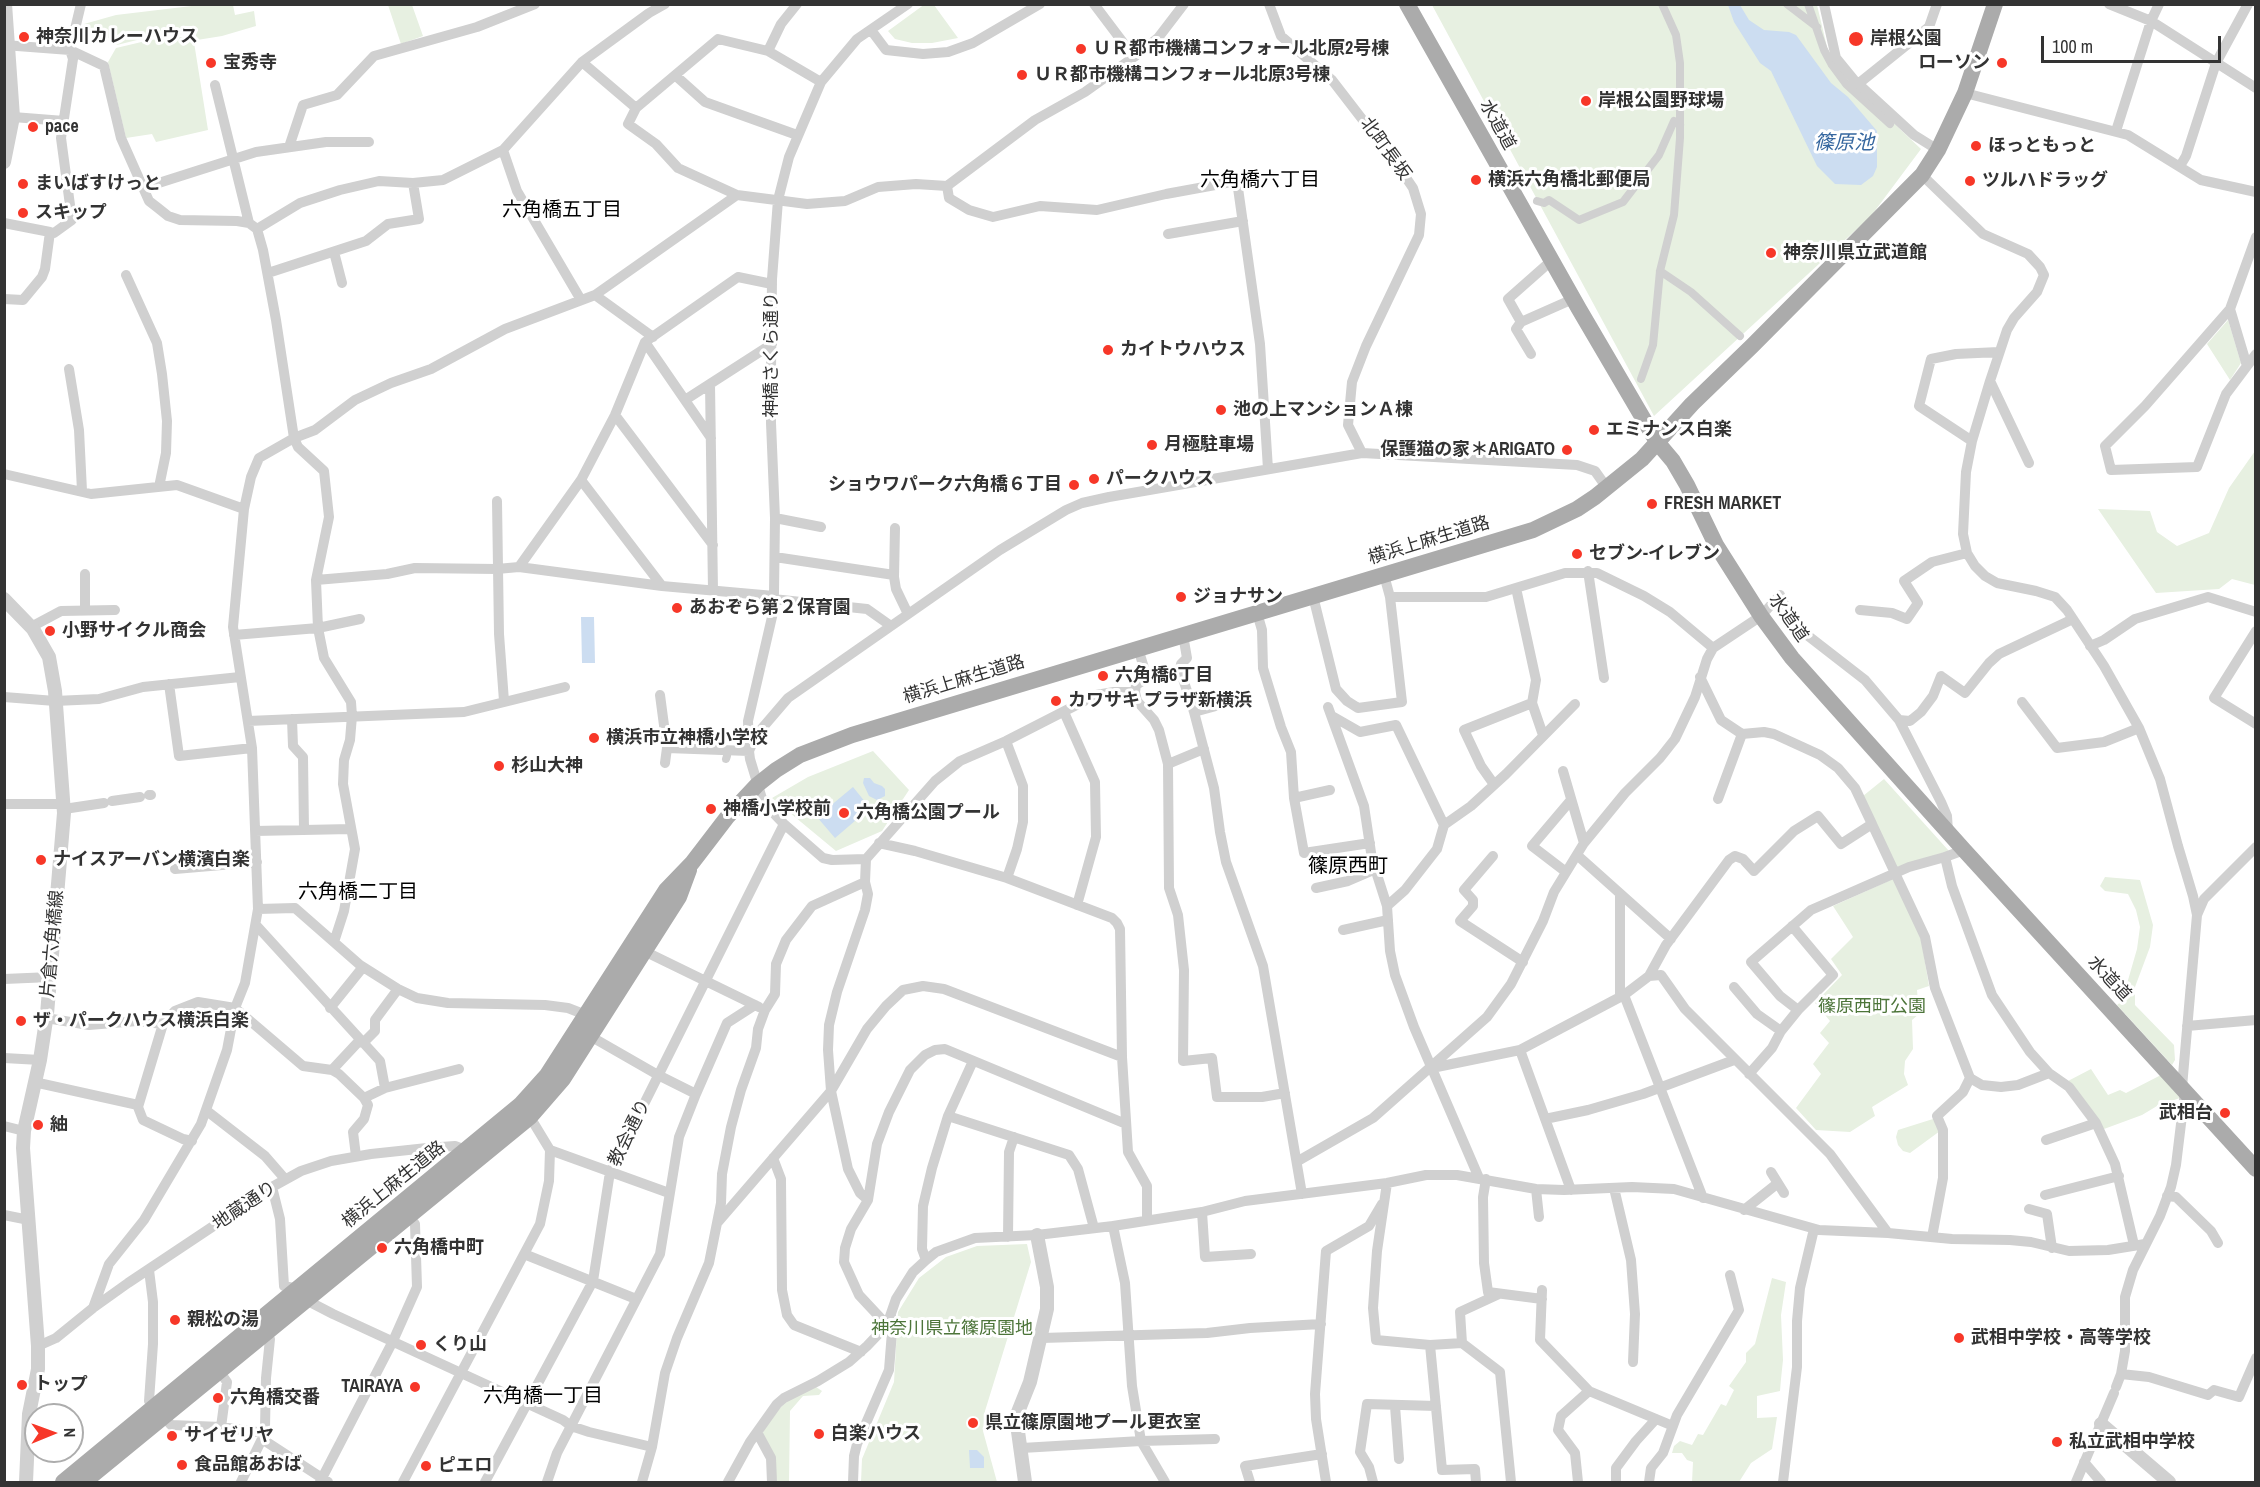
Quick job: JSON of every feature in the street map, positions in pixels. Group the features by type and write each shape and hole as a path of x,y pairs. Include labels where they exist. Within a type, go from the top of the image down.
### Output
{"main road":[{"name":"水道道","path":"1407,4 1551,261 1657,442 1673,461 1716,545 1761,616 1792,658 2256,1169"},
{"name":"横浜上麻生道路","path":"63,1482 159,1412 220,1372 266,1334 302,1295 409,1217 547,1075 666,890 692,863 728,816 757,785 776,770 800,755 852,735 1533,530 1577,509 1607,488 1642,459 1692,404 1922,175 1938,150 1965,93 1995,4"},
{"name":"横浜上麻生道路","path":"84,1482 159,1412 469,1157 530,1117 563,1079 591,1036 679,897 692,863"}],"street":[{"path":"4,162 7,132 13,117 5,4"},
{"path":"4,223 54,233 72,220 61,138 73,58 69,50 81,4"},
{"path":"289,147 303,105 337,94 374,56 477,27 535,4"},
{"path":"7,45 69,50 104,66 122,138 148,201 168,216 180,220 253,226 300,203 340,190 379,181 413,183 443,180 503,150 582,62 665,4"},
{"path":"768,51 781,24 797,4"},
{"name":"神橋さくら通り","path":"866,859 823,858 763,802 749,751 748,721 772,617 775,518 771,423 772,284 778,200 797,135 821,82 857,39 908,4"},
{"path":"871,30 885,50 923,54 948,52 975,42 1040,4"},
{"path":"1094,4 1134,57"},
{"path":"821,82 768,51 718,39 636,108 628,124 656,144 678,168 737,195 816,204 845,201 878,187 916,184 947,186 1035,120 1085,92 1134,57 1158,38 1184,4"},
{"name":"北町長坂","path":"1269,4 1281,36 1332,80 1396,163 1413,188 1421,214 1419,235 1366,346 1352,382 1348,425 1362,453"},
{"path":"1641,379 1653,345 1660,271 1674,215 1680,125 1680,63 1676,35 1662,4"},
{"path":"1787,4 1817,27"},
{"path":"1808,4 1824,50 1846,84 1890,124"},
{"path":"1824,4 1836,58 1858,84 1914,135 1938,150"},
{"path":"1858,84 1929,27 1937,4"},
{"path":"2109,4 2151,21 2256,88"},
{"path":"2116,131 2151,21 2159,4"},
{"path":"2180,166 2186,156 2217,63 2248,4"},
{"path":"582,62 636,108"},
{"path":"676,76 705,102 797,135"},
{"path":"215,85 232,159 268,273 294,438 298,447 324,471 329,517 316,580 318,628 324,658 351,702 350,740 344,760 343,784 355,849 344,911 334,942"},
{"path":"1965,93 2128,135 2201,180 2256,192"},
{"path":"13,117 64,121"},
{"path":"1537,201 1544,203 1549,200 1579,220 1623,202 1659,155 1674,121 1680,125"},
{"path":"143,188 256,152 326,142 369,142"},
{"path":"503,150 517,191 581,300"},
{"path":"1922,175 1983,234 2028,254 2044,275 2037,292 2014,318 1999,352 1972,441 1964,498 1963,534 1967,553 1975,566 1997,583 2055,597 2073,619 2104,666 2139,728 2160,779 2197,915 2176,1165 2160,1216 2140,1244 2126,1297 2125,1351 2121,1374 2076,1482"},
{"path":"947,186 949,198 969,210 993,217 1040,206 1097,210 1237,181 1260,344 1268,469"},
{"path":"268,273 366,241 388,224 420,219 413,183"},
{"path":"93,1308 109,1264 144,1220 192,1141 207,1111 227,1050 235,1008 245,984 258,909 257,862 252,748 234,635 235,597 244,509 251,477 259,458 294,438 315,430 355,400 391,383 431,369 505,329 595,295 737,195"},
{"path":"1168,234 1243,221"},
{"path":"4,299 23,300 42,277 50,232"},
{"path":"2256,237 2230,309 2145,406 2105,446 2111,470 2197,467 2226,394 2256,354"},
{"path":"334,252 342,283"},
{"path":"1521,322 1508,298 1551,261"},
{"path":"1660,271 1691,292 1740,336"},
{"path":"126,275 157,343 162,374 167,422 166,453 159,487"},
{"path":"519,567 581,480 615,415 649,339 738,278 772,284"},
{"path":"595,295 649,339 685,400 712,439"},
{"path":"1531,354 1516,329 1521,322 1573,299"},
{"path":"2230,309 2247,366"},
{"path":"685,400 772,344"},
{"path":"1972,441 1919,406 1931,359 1956,354 1999,352"},
{"path":"69,369 79,430 82,491"},
{"path":"1990,381 2029,463"},
{"path":"710,384 713,591"},
{"path":"615,415 713,546"},
{"path":"667,748 749,751 758,733 789,698 1000,550 1082,503 1362,453 1577,465 1594,471 1607,488"},
{"path":"4,474 91,494 177,485 244,509"},
{"path":"581,480 662,586"},
{"path":"497,501 500,660 504,701"},
{"path":"775,518 822,527"},
{"path":"895,528 896,589 908,614"},
{"path":"1860,610 1892,613 1907,619 1918,603 1904,581 1932,562 1967,553"},
{"path":"775,557 894,575"},
{"path":"316,580 387,574 415,568 519,567 867,609 891,626"},
{"path":"1390,597 1486,597 1565,573 1595,569 1670,612 1713,648"},
{"path":"1595,569 1604,678"},
{"path":"85,574 85,610"},
{"path":"1313,596 1336,689 1347,701 1358,708 1402,702 1390,597 1384,575"},
{"path":"1516,588 1536,680 1532,703 1543,735"},
{"path":"1298,1161 1373,1118 1486,1017 1511,984 1543,921 1554,892 1584,843 1625,793 1675,739 1695,698 1700,677 1713,648 1761,616 1780,595 1798,628 1865,680 1899,720 1941,802 1947,816 1948,832"},
{"path":"2090,646 2104,640 2135,620 2208,597 2256,612"},
{"name":"片倉六角橋線","path":"4,599 31,627 49,657 64,806 51,977 40,1060 24,1131 23,1148 38,1346 38,1369 29,1414 27,1482"},
{"path":"31,627 61,611 115,610"},
{"path":"1257,613 1262,630 1263,668 1291,752 1294,798 1304,853 1370,843"},
{"path":"234,635 318,628 360,619"},
{"path":"1899,720 1910,721 1921,712 1934,696 1941,676 1965,693 1999,654 2073,619"},
{"path":"2256,631 2214,698 2256,724"},
{"path":"1183,635 1187,658 1181,664 1180,670 1194,712 1214,788 1226,862 1263,966 1302,1194"},
{"path":"1138,648 1147,678 1137,686 1135,692 1137,701 1160,730 1168,764 1169,888 1178,915 1184,970 1183,1061 1212,1058 1217,1097 1262,1097 1285,1093"},
{"path":"4,697 55,701 99,699 134,689 240,676"},
{"path":"1700,677 1721,720 1742,734 1764,732 1774,734 1820,755 1838,768 1855,788 1926,936 1935,987 1970,1078 1982,1085 2001,1087 2018,1085 2049,1073"},
{"path":"169,684 179,756 252,748"},
{"path":"248,721 465,712 565,687"},
{"path":"868,1200 860,1194 848,1168 831,1091 829,1025 837,992 865,910 868,894 865,882 866,859 935,781 960,761 1006,741 1096,695 1135,692"},
{"path":"660,695 667,748 665,763"},
{"path":"2022,702 2057,748 2104,742 2139,728"},
{"path":"1194,712 1227,703"},
{"path":"1493,783 1481,766 1464,730 1532,703"},
{"path":"1387,906 1405,890 1437,849 1444,825 1471,806 1493,783 1506,774 1575,704"},
{"path":"1444,825 1396,725 1360,732 1330,711 1365,806 1370,843 1387,906 1390,951 1395,975 1413,1027 1483,1179 1484,1263 1488,1292 1542,1295 1540,1340 1589,1391 1673,1426"},
{"path":"1064,712 1095,782 1096,837 1077,905"},
{"path":"292,719 293,746 303,757 304,830"},
{"path":"1718,799 1742,734"},
{"path":"1006,741 1023,786 1023,822 1007,878"},
{"path":"1168,764 1204,749"},
{"path":"1563,771 1584,843"},
{"path":"1294,798 1330,790"},
{"path":"4,804 64,806 108,802 147,795"},
{"path":"1566,872 1532,846 1571,800"},
{"path":"1431,1068 1520,1050 1622,996 1649,976 1671,939 1729,860 1735,856 1743,859 1754,870 1794,831 1818,816 1841,844 1872,824"},
{"name":"教会通り","path":"485,1482 593,1281 610,1172 784,824"},
{"path":"255,831 351,829"},
{"path":"879,843 1007,878 1112,918 1120,929 1122,1057 1128,1152 1147,1186 1147,1220"},
{"path":"2197,915 2204,899 2256,847"},
{"path":"1798,1010 1780,996 1751,962 1811,910 1910,867 1964,850"},
{"path":"1577,855 1671,939"},
{"path":"1492,856 1464,890 1473,900 1473,906 1460,921 1523,962"},
{"path":"1946,857 1952,886 1992,995 2030,1052 2049,1073 2069,1087 2096,1123 2110,1151 2140,1244"},
{"path":"175,869 257,862"},
{"path":"1316,888 1348,880 1376,869"},
{"path":"548,1482 557,1453 660,1254 679,1137 727,1023 760,1008 776,994 776,964 786,940 812,906 865,882"},
{"path":"1620,894 1622,996 1703,1198"},
{"path":"258,909 295,908 363,967 417,998 445,1002 545,1005 568,1008 585,1015"},
{"path":"1343,930 1388,920"},
{"path":"256,925 380,1061 385,1088"},
{"path":"1749,1074 1772,1048 1781,1031 1798,1010 1833,975 1792,926"},
{"path":"644,951 760,1008"},
{"path":"330,1008 363,967"},
{"path":"1649,976 1661,975 1685,1009 1830,1154 1888,1233"},
{"path":"4,979 51,977"},
{"path":"717,1222 720,1222 831,1091 867,1029 903,990 923,986 944,989 1122,1057"},
{"path":"1734,987 1757,1014 1781,1031"},
{"path":"332,1070 375,1031 375,1020 398,989"},
{"path":"192,1141 143,1120 138,1105 163,1024 175,1011 198,1002 235,1008 303,1066 332,1070 364,1098 368,1105 364,1119 353,1132 356,1156"},
{"path":"642,1482 652,1447 665,1373 676,1338 709,1263 731,1126 756,1048 760,1008"},
{"path":"46,1018 89,1025 137,1021 163,1024"},
{"path":"2187,1026 2256,1020"},
{"path":"591,1036 696,1094"},
{"path":"853,1482 857,1444 889,1370 892,1332 889,1321 859,1295 844,1262 845,1248 851,1229 868,1200 881,1132 910,1070 925,1055 940,1049 973,1060 1126,1124"},
{"path":"1520,1050 1571,1190"},
{"path":"4,1058 40,1060"},
{"path":"926,1260 922,1250 924,1206 932,1168 948,1116 973,1060"},
{"path":"1545,1119 1588,1110 1660,1088 1734,1060"},
{"path":"364,1098 385,1088 459,1069"},
{"path":"1932,1237 1943,1178 1943,1130 1937,1116 1963,1092 1970,1078"},
{"path":"34,1083 138,1105"},
{"path":"207,1111 265,1156 285,1179"},
{"path":"948,1116 1065,1153 1078,1169 1094,1228"},
{"path":"403,1482 540,1224 549,1181 550,1150 530,1117"},
{"path":"2046,1140 2096,1123"},
{"path":"4,1126 24,1131"},
{"path":"1008,1236 1010,1152 1014,1137"},
{"name":"地蔵通り","path":"38,1346 56,1338 93,1308 285,1179 301,1171 356,1156 456,1146 463,1149 469,1157"},
{"path":"550,1150 669,1193"},
{"path":"773,1158 782,1179 782,1290 787,1315 794,1325 861,1352"},
{"path":"1744,1210 1781,1188 1771,1172"},
{"path":"728,1482 750,1442 758,1434 771,1410 783,1398 818,1381 861,1352 889,1321 896,1299 914,1272 926,1260 936,1252 975,1238 1037,1235 1113,1226 1202,1212 1245,1201 1388,1183 1426,1175 1457,1174 1536,1189 1674,1189 1814,1229 2010,1240 2031,1242 2069,1251 2089,1251 2140,1244"},
{"path":"2045,1195 2119,1176"},
{"path":"1388,1183 1377,1251 1373,1308 1376,1340 1430,1345 1462,1342 1500,1372 1511,1482"},
{"path":"273,1187 280,1219 284,1286 393,1341 563,1419 571,1426 652,1447"},
{"path":"1614,1188 1631,1260 1635,1314 1633,1362"},
{"path":"1536,1189 1539,1217"},
{"path":"2168,1196 2176,1197 2211,1231 2218,1243"},
{"path":"1326,1482 1316,1419 1315,1394 1326,1251 1369,1226 1384,1201"},
{"path":"2029,1209 2047,1214 2052,1248"},
{"path":"1202,1212 1205,1257 1251,1254"},
{"path":"4,1215 29,1220"},
{"path":"149,1270 153,1302 153,1344 149,1401 171,1425 222,1427 263,1436 323,1481 393,1341 417,1287 415,1224 409,1217"},
{"path":"1113,1226 1125,1283 1132,1386 1142,1441 1166,1482"},
{"path":"1784,1482 1797,1367 1800,1288 1814,1229"},
{"path":"1025,1482 1016,1417 1030,1382 1047,1309 1047,1287 1037,1235"},
{"path":"524,1254 636,1299"},
{"path":"1649,1482 1651,1468 1663,1453 1677,1415 1739,1310 1731,1275"},
{"path":"1462,1342 1460,1312 1499,1294"},
{"path":"1042,1338 1207,1333 1321,1324"},
{"path":"241,1482 263,1436 270,1340 266,1334"},
{"path":"1430,1345 1442,1470 1475,1469 1476,1482"},
{"path":"2121,1374 2149,1377 2208,1395 2214,1390 2239,1397 2256,1358"},
{"path":"220,1372 227,1382 222,1427"},
{"path":"1578,1482 1575,1453 1558,1430 1561,1416 1589,1391"},
{"path":"1373,1482 1369,1467 1360,1452 1366,1404 1436,1406"},
{"path":"1395,1406 1399,1459"},
{"path":"1616,1482 1616,1468 1656,1419"},
{"path":"2101,1424 2169,1482"},
{"path":"758,1434 771,1458 772,1482"},
{"path":"1022,1448 1215,1439"},
{"path":"1250,1482 1245,1466 1322,1454"},
{"path":"2084,1462 2101,1482"}],"green space":[{"path":"925,4 934,5 958,38 932,43 912,43 895,39 888,31"},
{"path":"200,5 233,5 235,15 254,11 256,26 222,36 197,40 195,33 149,37 117,45 101,32 83,35 84,24 116,15"},
{"path":"388,5 412,5 423,36 401,44"},
{"name":"岸根公園","path":"1432,5 1817,5 1827,47 1834,62 1848,80 1921,149 1871,216 1654,416"},
{"path":"193,36 208,130 156,142 152,134 126,138 108,62 116,48 150,40"},
{"path":"2228,320 2241,363 2230,380 2207,344"},
{"path":"2255,451 2255,585 2232,579 2219,589 2156,593 2098,509 2150,511 2157,532 2177,546 2209,533 2229,488"},
{"path":"873,751 909,790 882,831 836,851 772,798 808,777"},
{"path":"1884,779 1949,851 1897,867 1863,796"},
{"path":"2105,877 2140,880 2153,925 2150,947 2135,987 2135,1005 2174,1045 2175,1060 2172,1065 2117,1005 2122,1001 2137,949 2140,927 2136,910 2128,894 2105,891 2100,886"},
{"name":"篠原西町公園","path":"1893,879 1921,938 1929,986 1917,990 1919,1014 1912,1020 1913,1049 1905,1061 1904,1074 1908,1085 1872,1107 1875,1116 1850,1132 1816,1130 1796,1108 1821,1074 1813,1064 1829,1043 1820,1033 1830,1021 1815,1003 1842,975 1831,959 1853,937 1833,906"},
{"path":"2091,1069 2108,1095 2120,1090 2126,1093 2161,1075 2180,1098 2104,1129 2068,1081"},
{"path":"1933,1119 1940,1131 1910,1153 1903,1151 1896,1137 1898,1130"},
{"name":"神奈川県立篠原園地","path":"1027,1244 1031,1262 985,1411 983,1431 997,1482 861,1482 862,1459 894,1382 898,1312 919,1278 946,1257 977,1246"},
{"path":"1772,1278 1786,1282 1781,1315 1783,1360 1780,1391 1757,1396 1757,1418 1777,1417 1772,1449 1751,1463 1739,1482 1692,1482 1693,1462 1687,1460 1682,1453 1672,1453 1674,1446 1680,1441 1692,1445 1698,1434 1703,1435 1721,1404 1726,1406 1734,1390 1729,1386 1746,1362 1746,1353 1755,1344"},
{"path":"816,1387 822,1391 819,1395 803,1396 790,1411 789,1482 777,1482 762,1434 771,1416 790,1399"}],"water":[{"name":"篠原池","path":"1728,5 1740,5 1749,20 1764,30 1789,32 1796,35 1831,83 1848,97 1877,131 1877,167 1873,176 1861,185 1835,184 1817,166 1771,71 1760,63 1734,22"},
{"path":"581,617 594,617 595,663 582,663"},
{"path":"864,778 870,778 874,783 882,786 885,789 885,796 877,800 869,796 863,783"},
{"name":"六角橋公園プール","path":"853,787 870,808 835,838 817,817"},
{"path":"969,1450 977,1450 984,1457 984,1468 970,1468"}],"place":[{"name":"神奈川カレーハウス","path":"24,37"},
{"name":"岸根公園","path":"1856,39"},
{"name":"ＵＲ都市機構コンフォール北原2号棟","path":"1081,49"},
{"name":"宝秀寺","path":"211,63"},
{"name":"ローソン","path":"2002,63"},
{"name":"ＵＲ都市機構コンフォール北原3号棟","path":"1022,75"},
{"name":"岸根公園野球場","path":"1586,101"},
{"name":"pace","path":"33,127"},
{"name":"ほっともっと","path":"1976,146"},
{"name":"横浜六角橋北郵便局","path":"1476,180"},
{"name":"ツルハドラッグ","path":"1970,181"},
{"name":"まいばすけっと","path":"23,184"},
{"name":"スキップ","path":"23,213"},
{"name":"神奈川県立武道館","path":"1771,253"},
{"name":"カイトウハウス","path":"1108,350"},
{"name":"池の上マンションＡ棟","path":"1221,410"},
{"name":"エミナンス白楽","path":"1594,430"},
{"name":"月極駐車場","path":"1152,445"},
{"name":"保護猫の家＊ARIGATO","path":"1567,450"},
{"name":"パークハウス","path":"1094,479"},
{"name":"ショウワパーク六角橋６丁目","path":"1074,485"},
{"name":"FRESH MARKET","path":"1652,504"},
{"name":"セブン-イレブン","path":"1577,554"},
{"name":"ジョナサン","path":"1181,597"},
{"name":"あおぞら第２保育園","path":"677,608"},
{"name":"小野サイクル商会","path":"50,631"},
{"name":"六角橋6丁目","path":"1103,676"},
{"name":"カワサキ プラザ新横浜","path":"1056,701"},
{"name":"横浜市立神橋小学校","path":"594,738"},
{"name":"杉山大神","path":"499,766"},
{"name":"神橋小学校前","path":"711,809"},
{"name":"六角橋公園プール","path":"844,813"},
{"name":"ナイスアーバン横濱白楽","path":"41,860"},
{"name":"ザ・パークハウス横浜白楽","path":"21,1021"},
{"name":"武相台","path":"2225,1113"},
{"name":"紬","path":"38,1125"},
{"name":"六角橋中町","path":"382,1248"},
{"name":"親松の湯","path":"175,1320"},
{"name":"武相中学校・高等学校","path":"1959,1338"},
{"name":"くり山","path":"421,1345"},
{"name":"トップ","path":"22,1385"},
{"name":"TAIRAYA","path":"415,1387"},
{"name":"六角橋交番","path":"218,1398"},
{"name":"県立篠原園地プール更衣室","path":"973,1423"},
{"name":"白楽ハウス","path":"819,1434"},
{"name":"サイゼリヤ","path":"172,1436"},
{"name":"私立武相中学校","path":"2057,1442"},
{"name":"食品館あおば","path":"182,1465"},
{"name":"ピエロ","path":"426,1466"}],"district":[{"name":"六角橋六丁目","path":"1260,181"},
{"name":"六角橋五丁目","path":"562,211"},
{"name":"篠原西町","path":"1348,867"},
{"name":"六角橋二丁目","path":"358,893"},
{"name":"六角橋一丁目","path":"543,1397"}]}
